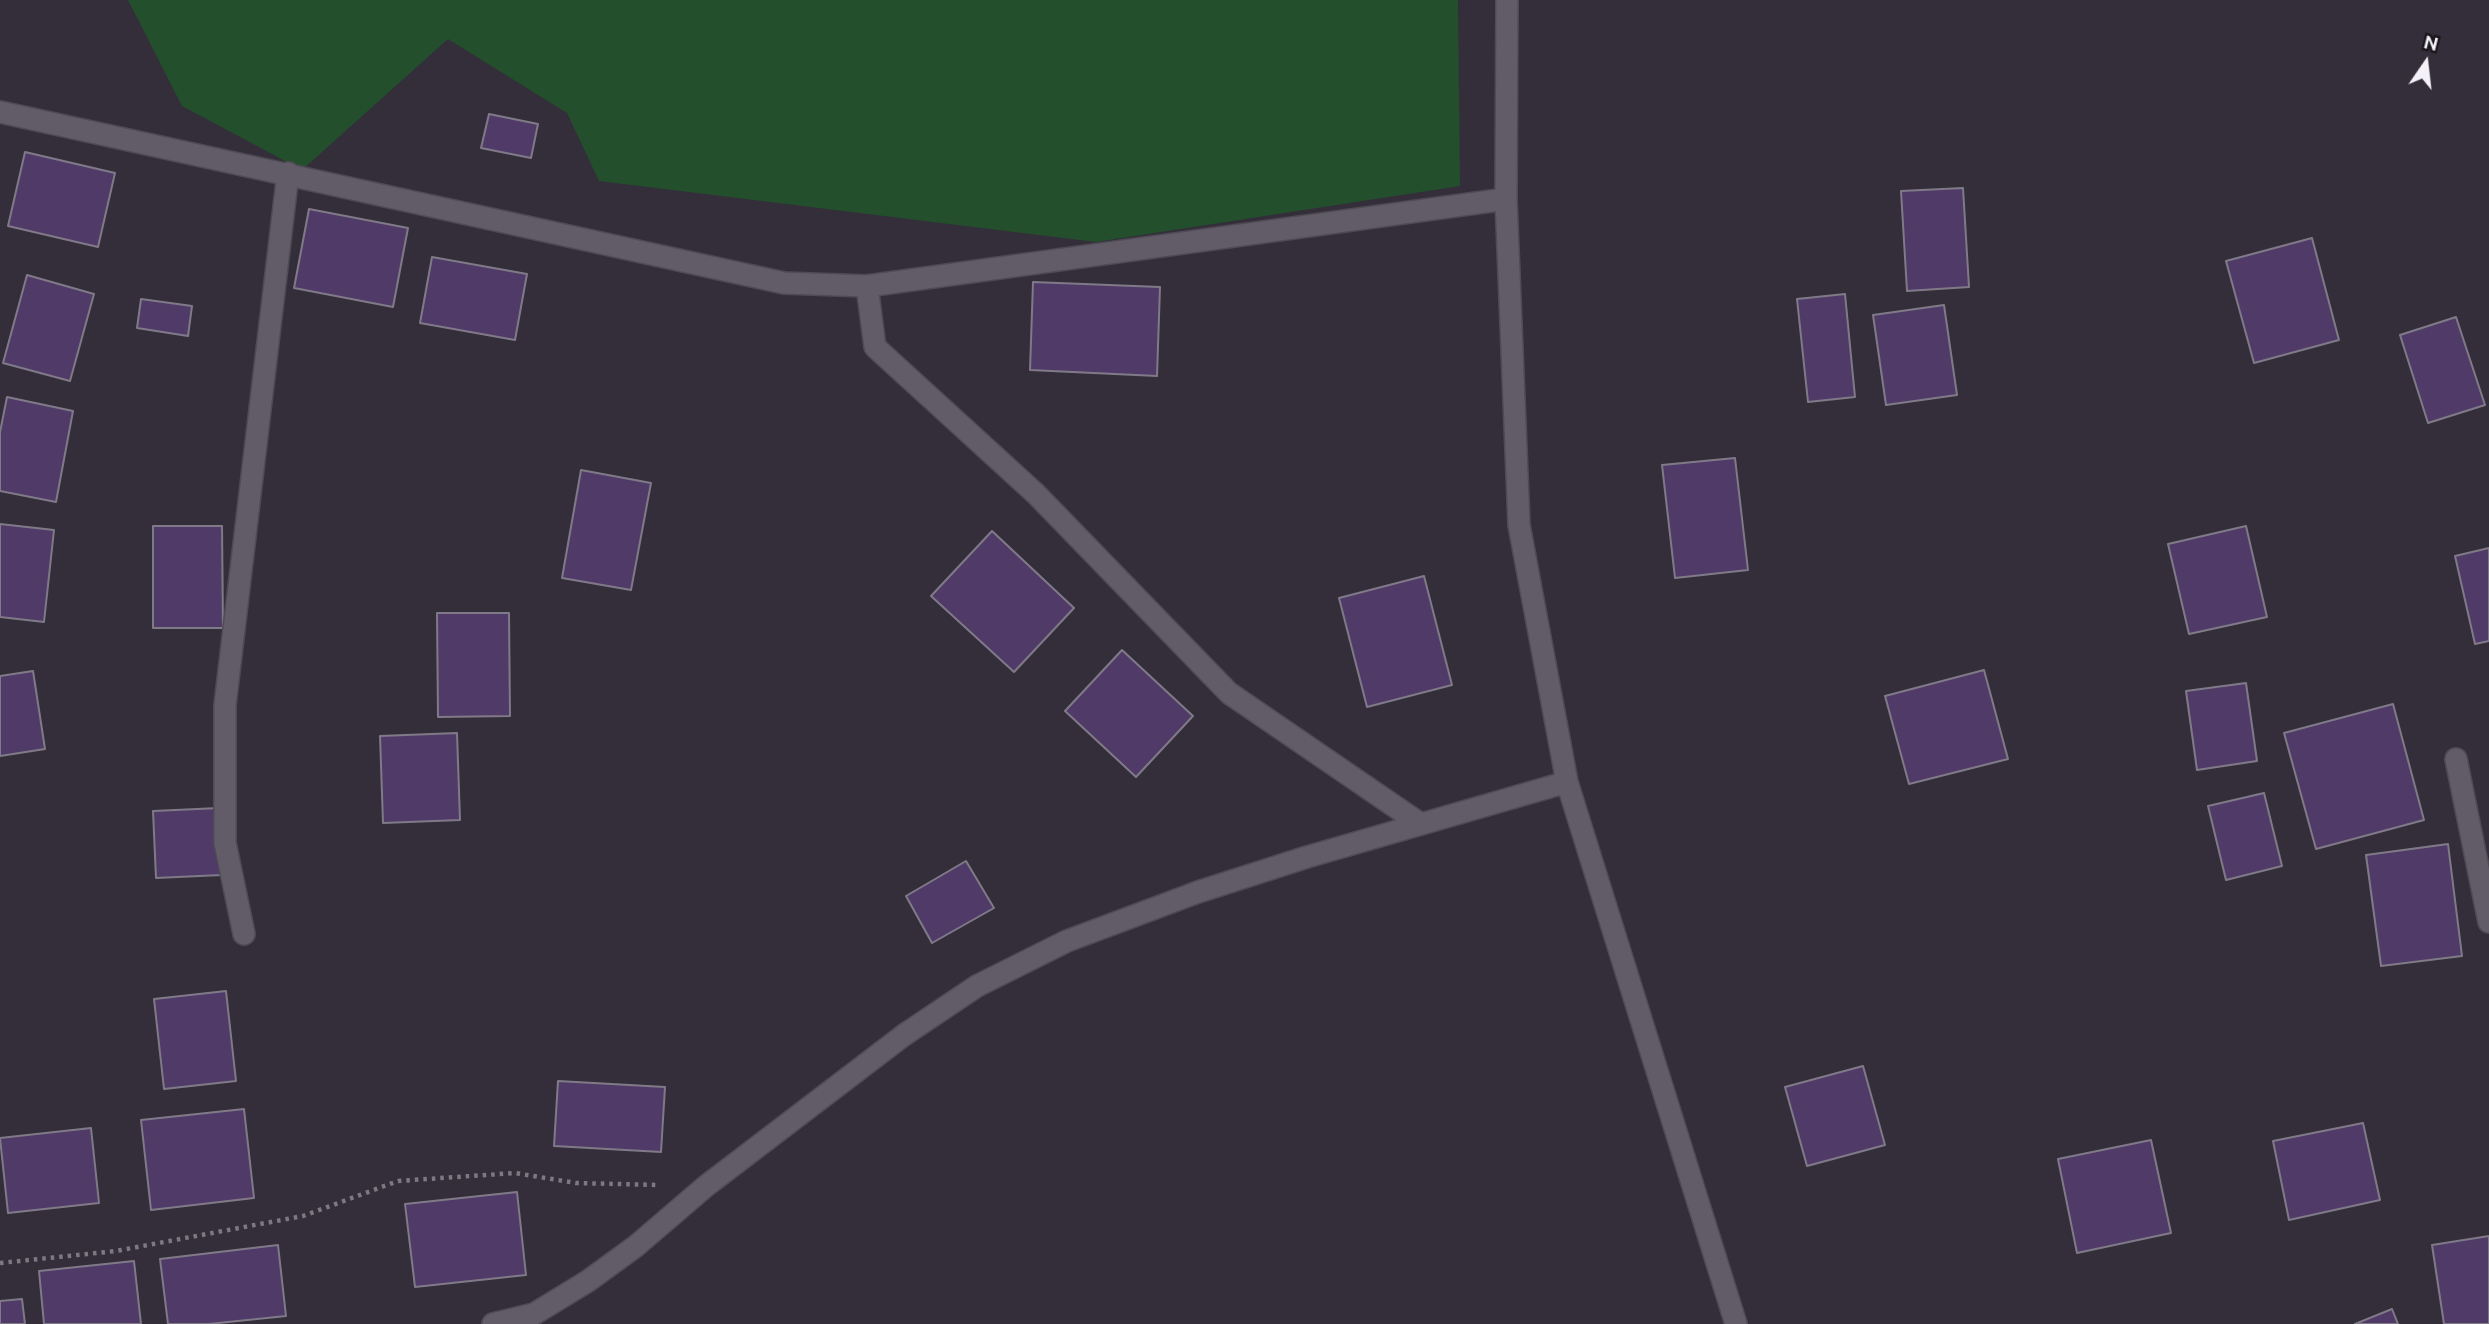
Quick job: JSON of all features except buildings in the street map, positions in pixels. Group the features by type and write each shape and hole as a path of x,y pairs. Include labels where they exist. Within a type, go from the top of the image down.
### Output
{"street":[{"path":"1507,0 1506,199 1519,525 1567,782 1736,1324"},
{"path":"0,112 288,173 784,284 867,286 1506,199"},
{"path":"244,934 225,843 225,705 288,173"},
{"path":"867,286 875,347 1036,494 1229,694 1419,824"},
{"path":"2456,759 2489,922"},
{"path":"493,1324 534,1314 588,1282 636,1246 706,1186 904,1035 977,986 1067,941 1150,910 1283,865 1567,782"}],"path":[{"path":"0,1263 116,1251 303,1216 398,1181 515,1173 576,1183 706,1186"}],"green space":[{"path":"128,0 1458,0 1460,186 1096,242 599,181 567,113 448,39 302,170 182,106"}]}
